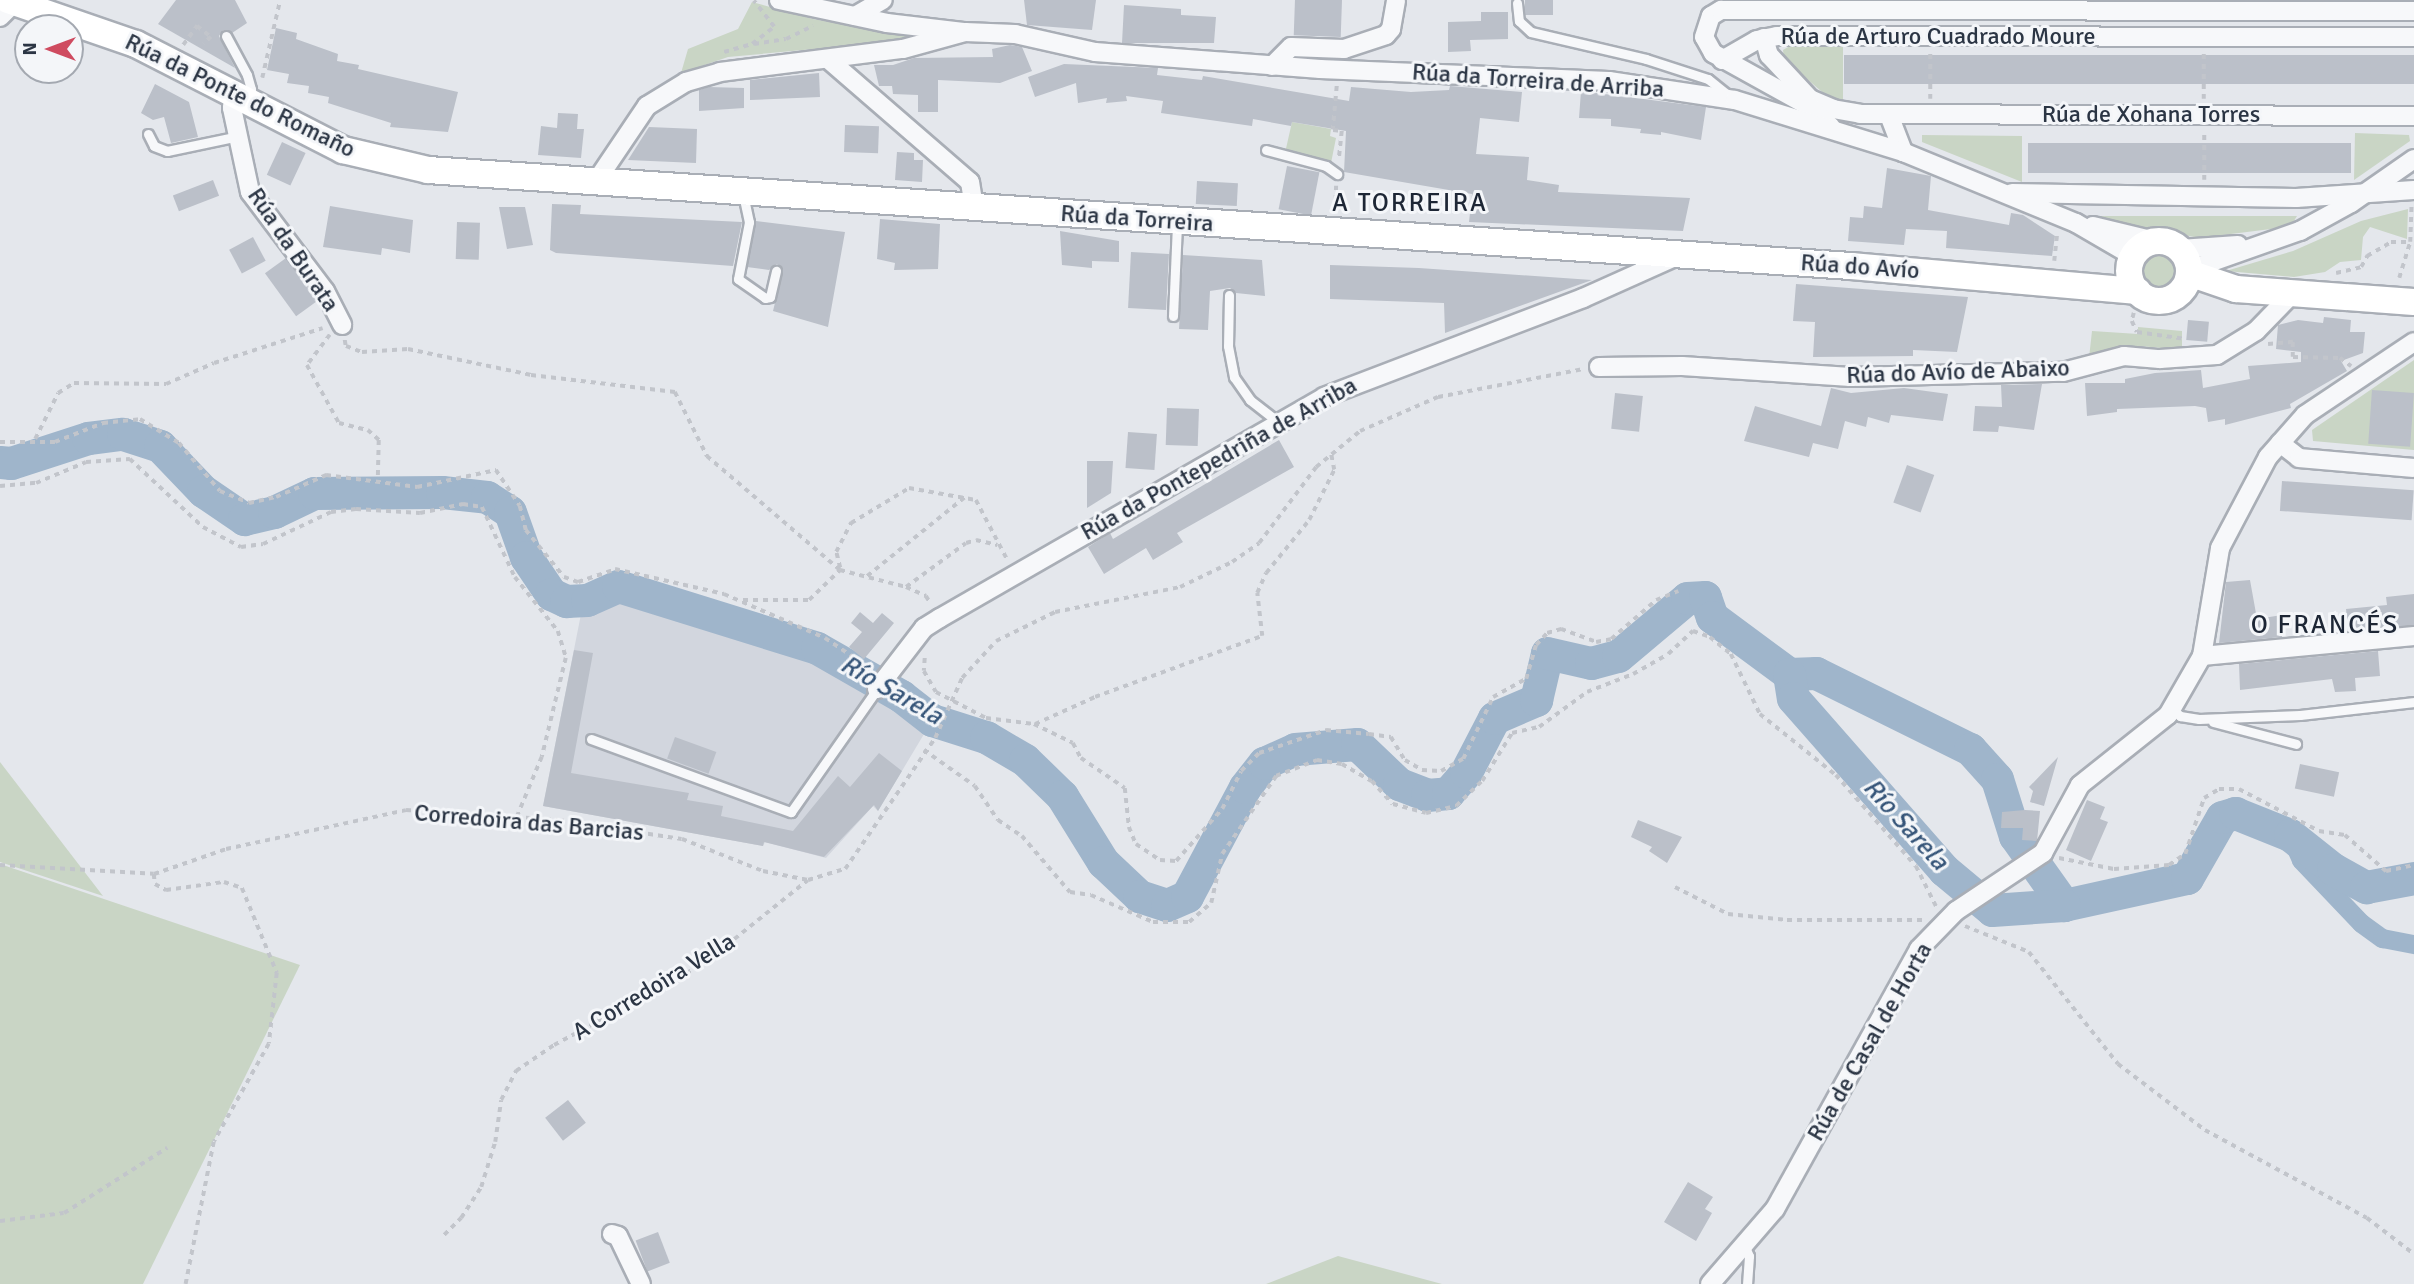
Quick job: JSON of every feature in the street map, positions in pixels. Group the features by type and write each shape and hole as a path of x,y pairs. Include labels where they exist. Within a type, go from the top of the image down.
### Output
{"main road":[{"name":"Rúa da Ponte do Romaño","path":"8,6 42,5 247,93 314,138 397,165 595,183"},
{"name":"Rúa da Torreira","path":"595,183 1680,255"},
{"name":"Rúa do Avío","path":"1680,255 2047,276 2138,274"},
{"path":"2138,274 2159,301 2184,272"},
{"path":"2138,274 2184,272 2236,289 2292,294 2406,293"}],"street":[{"path":"779,0 855,16 965,32"},
{"path":"855,16 883,0"},
{"name":"Rúa da Torreira de Arriba","path":"1272,66 1291,47 1344,49 1386,35 1391,29 1396,0"},
{"name":"Rúa de Arturo Cuadrado Moure","path":"2414,11 1721,10 1708,20 1704,37 1722,60 1764,38 2414,37"},
{"name":"Rúa da Torreira de Arriba","path":"595,183 647,106 672,88 720,72 829,60 938,43 965,32 1015,34 1095,52 1272,66 1609,81 1735,100 1903,152 2004,193 2068,224 2138,274"},
{"name":"Rúa de Xohana Torres","path":"1764,38 1769,55 1810,99 1833,109 1860,114 2414,116"},
{"path":"829,60 970,182 974,208"},
{"path":"1722,60 1810,107 1833,130"},
{"name":"Rúa da Burata","path":"247,93 231,102 250,192 325,291 342,324"},
{"path":"1851,135 1860,114"},
{"path":"1889,115 1903,152"},
{"path":"2184,272 2255,244 2300,231 2362,195 2414,159"},
{"path":"2004,193 2092,197 2362,195 2414,190"},
{"path":"2068,224 2073,204 2092,197"},
{"name":"Rúa da Torreira de Arriba","path":"2068,224 2138,274"},
{"name":"Rúa da Pontepedriña de Arriba","path":"877,689 924,628 1278,422 1347,386 1583,298 1680,255"},
{"name":"Rúa do Avío de Abaixo","path":"1599,367 1682,366 1852,377 2063,372 2124,356 2160,359 2217,355 2256,331 2292,294"},
{"name":"Rúa de Casal de Horta","path":"1710,1284 1745,1247 1775,1209 1919,949 1951,915 2040,855 2080,786 2139,742 2172,709 2202,656 2220,548 2247,490 2280,443 2305,415 2414,342"},
{"path":"2280,443 2299,458 2414,468"},
{"path":"2202,656 2414,636"},
{"path":"612,1234 618,1236 641,1284"}],"lane":[{"path":"1517,4 1518,20 1531,32 1708,79 1735,100"},
{"path":"226,36 247,75 251,89 247,93"},
{"path":"148,134 155,146 167,151 239,136"},
{"path":"1266,150 1326,166 1337,174"},
{"path":"743,192 749,222 738,279 765,298 770,297 776,271"},
{"path":"1173,316 1177,221"},
{"path":"1229,295 1228,346 1234,377 1250,400 1278,422"},
{"path":"591,739 791,812 877,689"},
{"path":"2199,719 2300,715 2414,702"},
{"path":"2172,709 2180,716 2296,744"},
{"path":"1745,1247 1749,1256 1747,1284"}],"path":[{"path":"247,93 279,0"},
{"path":"752,44 774,27 754,0"},
{"path":"714,55 752,44 786,39 823,20"},
{"path":"181,50 197,26 211,37 204,44"},
{"path":"2204,55 2204,90"},
{"path":"1930,60 1930,98"},
{"path":"1334,216 1342,131 1333,130 1336,97"},
{"path":"2204,143 2204,177"},
{"path":"2406,293 2411,209"},
{"path":"2047,276 2068,224"},
{"path":"2327,280 2342,269 2361,267 2367,256 2391,242 2410,242"},
{"path":"2138,274 2132,321 2137,332 2183,336"},
{"path":"342,324 346,346 362,352 408,349 531,375 675,392 707,456 840,570 906,587 926,596 940,618"},
{"path":"36,439 58,393 74,383 166,384 272,342 342,324"},
{"path":"342,324 307,365 339,423 368,430 379,440 378,480"},
{"path":"2264,344 2293,342 2293,357 2340,358 2355,369"},
{"path":"954,699 962,678 996,641 1055,612 1180,587 1232,562 1258,543 1315,467 1360,431 1438,397 1599,367"},
{"path":"0,442 36,439 55,442 103,423 140,419 179,443 220,491 249,503 276,497 326,475 417,486 496,470 520,506 526,530 564,578 579,582 615,569 742,600 825,638 856,660"},
{"path":"1034,724 1095,697 1262,636 1257,593 1266,573 1309,520 1334,470 1331,454"},
{"path":"0,486 36,483 86,462 130,459 203,527 241,547 263,544 331,512 356,509 420,513 463,504 482,508 515,577 558,631 566,658 542,757 517,817"},
{"path":"840,570 836,552 845,531 900,490 917,488 965,497 983,507 997,545 1018,572"},
{"path":"867,576 965,497"},
{"path":"906,587 966,543 976,540 997,545"},
{"path":"742,600 809,600 840,570"},
{"path":"924,628 924,671 936,692 986,718 1034,724 1073,743 1081,758 1125,788 1129,827 1136,844 1160,860 1176,861 1222,809 1241,771 1258,753 1326,730 1370,734 1391,737 1405,760 1422,769 1441,771 1463,759 1493,697 1526,679 1536,645 1547,633 1561,629 1596,642 1611,639 1656,600 1678,591"},
{"path":"924,750 975,786 998,820 1022,836 1070,892 1090,895 1153,922 1189,922 1211,903 1222,854 1276,776 1317,760 1342,764 1372,781 1393,804 1426,813 1456,806 1482,781 1512,733 1539,727 1587,692 1633,674 1668,654 1693,631 1710,637 1731,654 1760,714 1836,775 1916,866 1951,915"},
{"name":"A Corredoira Vella","path":"444,1235 461,1218 481,1188 495,1142 501,1100 516,1071 554,1045 703,964 808,880 845,869 899,796 924,750 935,738 954,699"},
{"path":"2040,855 2114,869 2169,866 2185,854 2204,798 2219,789 2239,789 2319,831 2346,835 2386,871 2414,865"},
{"name":"Corredoira das Barcias","path":"0,865 155,874 226,849 405,810 517,817 682,839 763,871 808,880"},
{"path":"155,874 155,884 166,890 224,882 242,888 277,974 268,1044 214,1142 186,1284"},
{"path":"1675,887 1706,906 1754,918 1951,915 2029,952 2118,1063 2205,1130 2367,1218 2414,1254"},
{"path":"0,1221 64,1213 167,1148"}],"shaded area":[{"path":"621,595 806,652 894,698 930,724 878,811 873,806 826,858 765,842 763,846 543,806 583,604"}],"green space":[{"path":"752,2 813,19 923,39 728,57 681,73 688,49 738,29"},
{"path":"1790,46 1843,47 1843,102 1829,98 1784,59 1783,50"},
{"path":"1292,122 1331,129 1330,136 1336,138 1331,163 1285,153"},
{"path":"2355,133 2409,135 2410,141 2354,180"},
{"path":"1922,135 2022,136 2022,182 1922,142"},
{"path":"2408,209 2407,239 2370,227 2363,237 2361,260 2340,262 2325,272 2294,277 2226,271 2293,251 2361,221"},
{"path":"2087,216 2297,216 2292,224 2279,228 2199,238"},
{"path":"2160,253 2173,259 2179,272 2173,285 2160,291 2147,285 2141,272 2147,259"},
{"path":"2138,327 2182,331 2182,350 2140,346 2089,358 2092,331 2138,334"},
{"path":"2414,360 2414,450 2313,441 2312,430"},
{"path":"0,762 103,896 0,862"},
{"path":"0,864 300,965 143,1284 0,1284"},
{"path":"1338,1256 1442,1284 1266,1284"}],"building":[{"path":"176,0 235,0 247,23 232,33 223,30 219,36 235,68 158,24"},
{"path":"1024,0 1096,0 1092,30 1027,25"},
{"path":"1295,0 1342,0 1341,37 1294,35"},
{"path":"1525,0 1553,0 1553,15 1525,15"},
{"path":"1124,5 1181,9 1181,15 1216,17 1214,43 1122,43"},
{"path":"1481,12 1508,12 1508,39 1470,40 1471,51 1448,52 1448,22 1481,21"},
{"path":"276,28 297,33 296,39 338,54 337,61 359,65 358,69 458,92 448,132 390,127 391,123 328,103 329,97 308,93 309,86 287,83 289,74 267,70"},
{"path":"1010,45 1022,47 1032,71 1000,83 938,80 938,112 918,112 918,95 893,94 892,86 879,86 874,65 893,65 914,58 993,57 992,49"},
{"path":"1844,55 2414,55 2414,84 1844,84"},
{"path":"1064,64 1158,68 1157,75 1202,80 1203,76 1349,101 1351,87 1411,92 1449,90 1450,86 1522,92 1519,122 1480,118 1476,154 1529,157 1527,180 1559,185 1558,192 1690,198 1683,231 1469,222 1472,194 1344,172 1346,131 1253,119 1252,126 1161,113 1163,101 1126,96 1127,101 1106,103 1107,98 1078,103 1076,83 1035,97 1028,77"},
{"path":"819,73 820,97 750,100 750,80"},
{"path":"155,84 189,102 198,137 171,143 164,117 153,120 141,113"},
{"path":"709,87 744,88 744,108 699,111 699,90"},
{"path":"1581,91 1706,107 1701,140 1661,132 1661,135 1640,133 1641,129 1611,126 1611,119 1579,118"},
{"path":"558,113 578,114 577,129 584,129 581,158 538,155 541,126 557,128"},
{"path":"845,125 879,126 878,153 844,152"},
{"path":"649,127 697,129 696,163 628,160"},
{"path":"282,142 306,153 290,186 267,175"},
{"path":"2028,143 2351,143 2351,173 2028,173"},
{"path":"897,152 914,153 914,160 923,160 922,182 895,180"},
{"path":"1287,166 1319,172 1311,215 1279,209"},
{"path":"1887,168 1931,176 1928,210 2009,225 2011,213 2023,215 2055,236 2052,256 1946,248 1947,231 1906,229 1904,245 1848,241 1850,217 1863,218 1864,206 1882,208"},
{"path":"213,180 219,196 179,211 173,195"},
{"path":"1197,181 1238,183 1237,206 1196,204"},
{"path":"552,204 581,205 580,214 742,222 733,266 556,253 550,250"},
{"path":"330,206 413,220 410,253 382,248 381,255 323,247"},
{"path":"499,207 525,207 533,245 507,249"},
{"path":"880,219 940,224 938,269 894,270 895,263 877,259"},
{"path":"756,221 845,232 828,327 773,311 783,270 777,264 769,270 747,267"},
{"path":"457,222 480,223 479,260 456,259"},
{"path":"1060,231 1119,241 1119,262 1092,261 1092,268 1062,265"},
{"path":"253,237 266,261 242,274 229,250"},
{"path":"1131,252 1169,254 1166,310 1128,308"},
{"path":"1183,255 1262,260 1265,296 1236,293 1230,288 1210,291 1208,330 1179,329"},
{"path":"286,258 317,301 296,316 265,273"},
{"path":"1330,265 1592,280 1445,333 1444,303 1330,299"},
{"path":"1796,284 1968,297 1957,352 1913,350 1913,356 1813,357 1815,322 1793,321"},
{"path":"2324,317 2351,320 2350,332 2365,332 2363,353 2341,361 2347,371 2290,404 2291,408 2225,425 2225,419 2208,422 2206,408 2195,406 2117,409 2117,412 2087,416 2085,383 2125,383 2125,379 2155,373 2201,370 2203,388 2250,379 2248,366 2301,362 2301,352 2276,349 2278,325 2298,320 2323,323"},
{"path":"2188,320 2209,322 2207,342 2186,340"},
{"path":"2042,384 2034,430 1999,426 1998,432 1973,431 1975,406 2002,407 2001,385"},
{"path":"1831,388 1851,393 1904,388 1948,394 1943,421 1891,415 1889,423 1868,417 1866,427 1845,421 1838,449 1813,443 1809,457 1744,441 1755,406 1821,426"},
{"path":"2372,390 2414,393 2410,447 2368,444"},
{"path":"1615,393 1643,396 1639,432 1611,429"},
{"path":"1167,408 1199,409 1198,446 1166,445"},
{"path":"1128,432 1157,434 1154,470 1125,468"},
{"path":"1279,440 1294,467 1177,533 1183,542 1153,560 1146,548 1104,574 1088,547 1110,533 1113,539"},
{"path":"1087,461 1113,461 1111,493 1087,508"},
{"path":"1907,465 1934,475 1921,513 1893,503"},
{"path":"2282,481 2414,490 2412,520 2280,511"},
{"path":"2250,580 2257,619 2282,615 2282,637 2219,643 2226,582"},
{"path":"2414,594 2414,625 2348,631 2346,609 2387,605 2386,597"},
{"path":"860,612 873,623 882,613 894,623 864,659 849,647 862,632 851,623"},
{"path":"574,650 593,653 571,773 689,793 687,800 723,806 721,816 793,831 838,776 850,787 879,753 902,771 878,811 874,805 824,857 764,842 763,846 543,806"},
{"path":"2378,651 2380,676 2355,678 2356,691 2335,692 2332,679 2240,690 2239,664"},
{"path":"675,737 716,752 708,774 667,759"},
{"path":"2058,757 2044,806 2030,802 2033,791 2029,787"},
{"path":"2300,764 2339,772 2334,797 2295,788"},
{"path":"2087,800 2105,807 2100,819 2108,822 2091,861 2066,850"},
{"path":"2040,811 2037,841 2022,840 2023,828 2001,828 2002,812"},
{"path":"1638,820 1682,837 1667,863 1649,851 1652,847 1631,837"},
{"path":"568,1100 586,1123 563,1141 545,1118"},
{"path":"1688,1182 1713,1197 1705,1209 1712,1213 1696,1241 1664,1222"},
{"path":"658,1232 670,1263 647,1271 636,1241"}],"waterway":[{"name":"Río Sarela","path":"0,462 11,463 88,438 123,434 160,446 203,491 244,519 274,512 314,493 442,492 487,497 510,512 526,557 551,594 566,601 587,600 618,586 817,648 901,696 932,720 986,737 1025,760 1062,796 1103,862 1139,896 1167,905 1187,896 1245,787 1264,763 1295,749 1357,744 1399,784 1427,795 1448,793 1466,772 1494,718 1536,700 1547,653 1591,663 1618,656 1687,598 1705,597 1712,617 1789,674 1816,673 1970,749 1997,779 2015,836 2064,905 2187,878 2222,817 2235,813 2290,835 2333,869 2366,887 2414,878"},
{"name":"Río Sarela","path":"1789,674 1793,698 1944,870 1992,910 2064,905"},
{"path":"2290,835 2301,860 2361,923 2382,938 2414,944"}],"district":[{"name":"A TORREIRA","path":"1410,204"},
{"name":"O FRANCÉS","path":"2325,626"}]}
